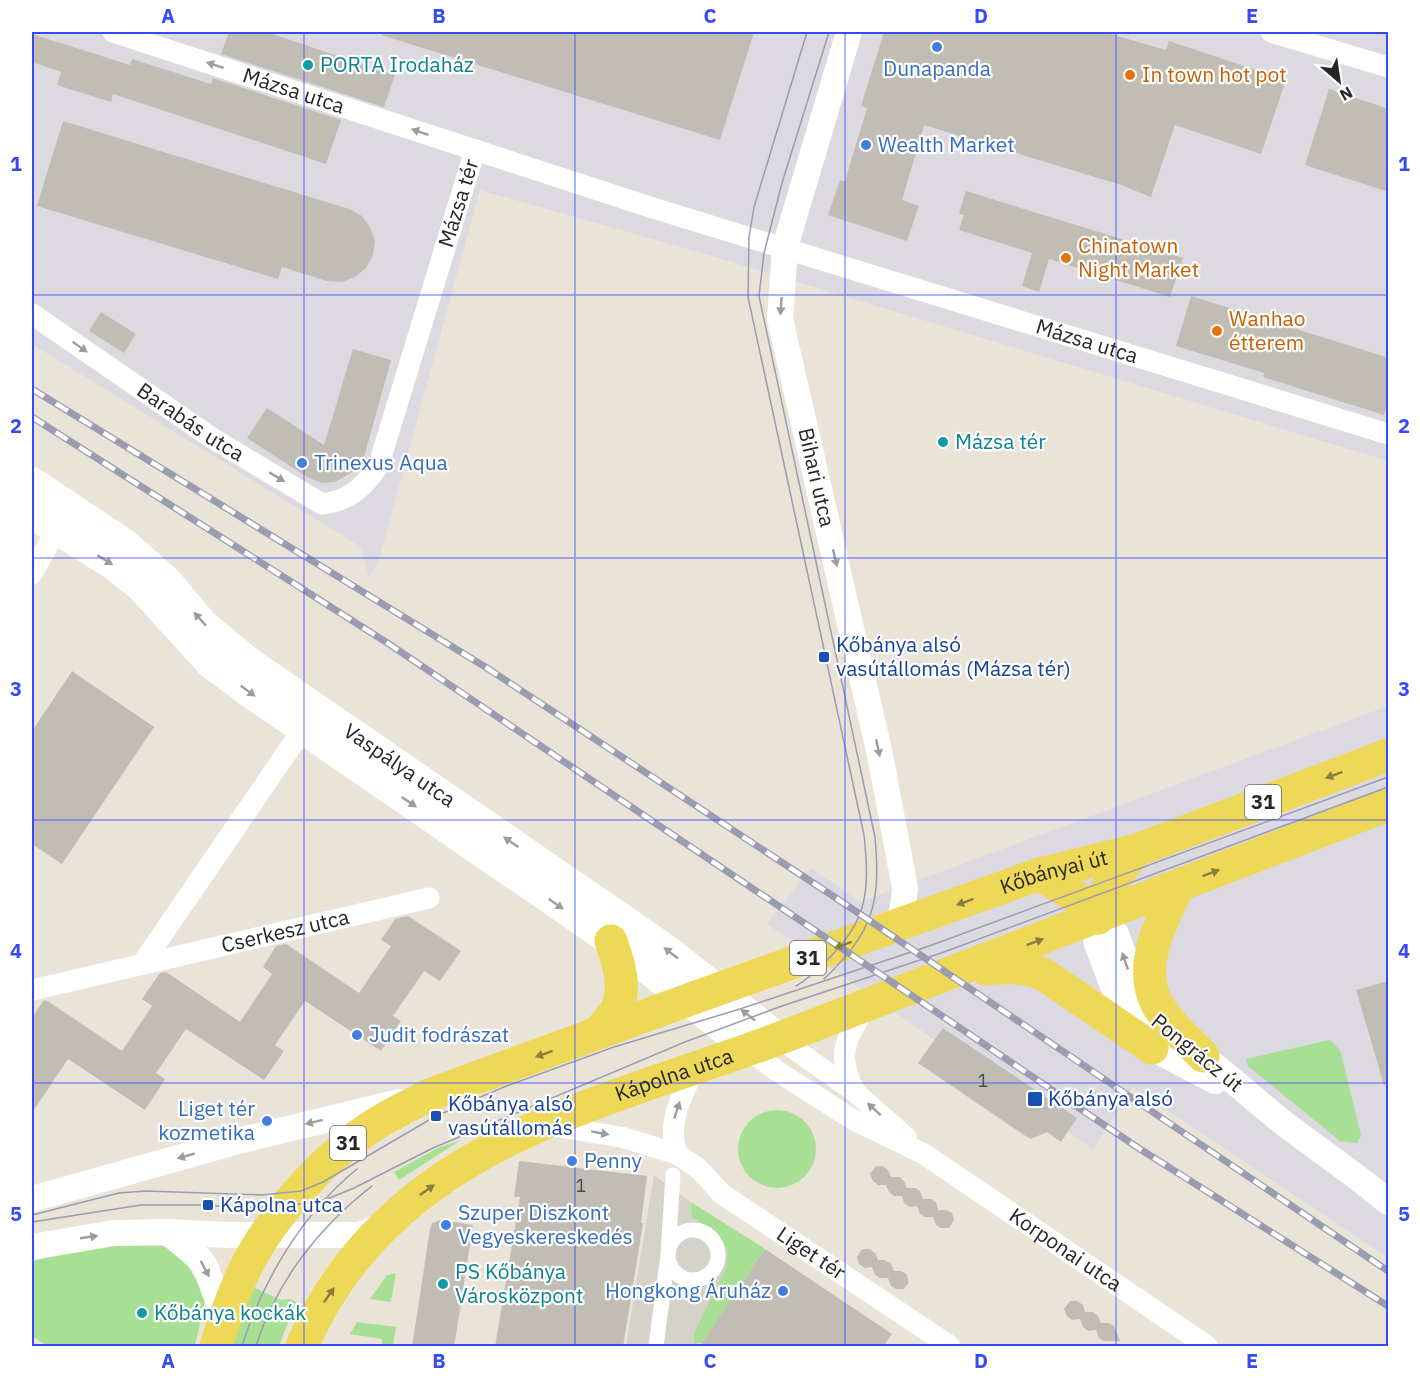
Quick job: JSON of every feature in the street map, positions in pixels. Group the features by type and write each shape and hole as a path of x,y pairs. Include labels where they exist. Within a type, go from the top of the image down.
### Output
{"main road":[{"name":"Vaspálya utca","path":"32,482 52,517 141,587 210,663 303,729 375,764 657,943 749,1050"},
{"name":"Vaspálya utca","path":"52,517 125,544 167,581 203,624 375,764 610,941 780,1039"},
{"name":"Kőbányai út","path":"702,995 1040,874 1137,850 1389,755"},
{"name":"31","path":"749,1050 1389,805"},
{"path":"1098,918 1104,893 1137,850"},
{"path":"1040,874 1078,898 1098,918"},
{"path":"1179,885 1157,933 1150,973 1151,990 1167,1018 1203,1056"},
{"path":"598,1033 618,1006 622,986 620,967 610,941"},
{"path":"940,976 994,968 1025,968 1042,974 1152,1048"},
{"name":"31","path":"220,1333 246,1267 266,1236 301,1191 343,1147 369,1128 432,1094 702,995"},
{"name":"Kápolna utca","path":"382,1227 408,1203 451,1173 496,1147 542,1125 749,1050"},
{"name":"31","path":"302,1347 322,1304 350,1264 382,1227"}],"street":[{"name":"Mázsa utca","path":"113,32 476,150"},
{"name":"Bihari utca","path":"849,32 785,247 780,319 880,755 905,888 898,925"},
{"path":"1271,32 1389,67"},
{"name":"Mázsa tér","path":"356,490 370,479 379,464 476,150 653,208 785,247"},
{"name":"Mázsa utca","path":"785,247 1389,434"},
{"name":"Barabás utca","path":"32,314 212,438 322,504 339,502 356,490"},
{"path":"32,574 52,517"},
{"path":"142,964 303,729"},
{"name":"Cserkesz utca","path":"32,990 429,898"},
{"name":"Pongrácz út","path":"1098,918 1096,941 1114,989 1128,1018 1152,1048 1263,1107"},
{"name":"Pongrácz út","path":"1098,918 1116,934 1147,1013 1161,1028 1203,1056 1263,1107 1389,1202"},
{"name":"Korponai utca","path":"855,1092 846,1073 844,1051 846,1041 867,1006"},
{"name":"Korponai utca","path":"780,1039 855,1092 924,1154 1207,1347"},
{"name":"Korponai utca","path":"749,1050 777,1071 852,1119 924,1154"},
{"path":"656,1347 668,1255 675,1164 672,1127 677,1108 694,1069"},
{"path":"32,1198 242,1140 432,1094"},
{"name":"Liget tér","path":"542,1125 621,1137 675,1164 699,1169 722,1194 950,1347"},
{"name":"Kápolna utca","path":"32,1247 114,1233 358,1235 382,1227"},
{"path":"168,1232 199,1258 205,1266 220,1333"}],"shaded area":[{"path":"32,32 1388,32 1388,461 702,253 480,190 378,563 369,577 361,547 32,344"},
{"path":"1388,706 1388,1258 1133,1087 1093,1149 767,924 811,868 860,902"},
{"path":"654,1175 691,1202 691,1216 718,1234 728,1251 726,1268 694,1333 694,1344 697,1346 626,1346"}],"green space":[{"path":"1330,1040 1340,1050 1361,1135 1357,1143 1340,1141 1248,1066 1246,1059"},
{"path":"769,1110 785,1110 799,1116 810,1127 816,1141 816,1157 810,1171 799,1182 785,1188 769,1188 755,1182 744,1171 738,1157 738,1141 744,1127 755,1116"},
{"path":"461,1140 399,1180 394,1172 438,1148"},
{"path":"691,1202 765,1249 702,1343 694,1344"},
{"path":"117,1245 162,1246 179,1252 206,1296 195,1346 47,1346 32,1336 32,1261 67,1252"},
{"path":"396,1273 391,1302 370,1299 387,1275"},
{"path":"256,1281 255,1288 281,1300 290,1299 296,1302 279,1346 225,1346"},
{"path":"357,1322 396,1327 393,1346 382,1346 382,1339 350,1334"}],"building":[{"name":"PORTA Irodaház","path":"229,32 266,32 395,75 384,107 221,54"},
{"path":"382,32 754,32 720,140 381,35"},
{"path":"884,32 1104,32 1166,50 1169,41 1286,80 1261,154 1175,125 1151,197 1121,185 924,125 902,200 919,206 907,241 828,215 840,180 845,181 867,108 861,106"},
{"path":"32,34 130,65 132,59 211,84 213,78 341,120 326,164 113,94 111,102 57,85 61,72 32,62"},
{"path":"1329,89 1389,109 1389,192 1305,165"},
{"path":"63,121 349,209 362,216 370,227 375,241 373,255 366,268 355,277 342,282 327,281 282,267 278,279 37,206"},
{"path":"966,191 1183,258 1170,297 1049,259 1039,292 1022,286 1032,253 959,230 964,215 959,214"},
{"path":"1191,296 1389,358 1389,400 1384,415 1263,377 1264,373 1176,346"},
{"path":"101,312 136,334 124,353 89,331"},
{"path":"353,349 391,360 363,461 354,471 335,482 322,483 307,477 247,438 267,408 324,445"},
{"path":"72,671 154,727 62,864 32,844 32,731"},
{"path":"408,916 461,951 440,981 424,971 393,1016 401,1021 381,1051 305,1001 275,1045 284,1051 264,1080 186,1029 156,1073 165,1079 145,1110 68,1059 32,1113 32,1018 43,1001 46,1000 122,1051 152,1006 142,999 160,973 166,972 240,1022 272,974 263,967 276,946 286,944 359,993 391,946 381,940 395,919"},
{"path":"1389,981 1389,1084 1384,1085 1356,990"},
{"path":"943,1028 1077,1118 1061,1142 1047,1132 1031,1139 1027,1137 918,1063"},
{"path":"519,1161 647,1176 641,1223 643,1223 623,1347 495,1347 520,1197 514,1197"},
{"path":"876,1166 883,1166 891,1177 899,1177 907,1188 920,1191 923,1199 936,1202 938,1210 952,1213 954,1220 949,1228 936,1225 933,1217 920,1214 917,1206 910,1207 904,1203 902,1196 894,1196 886,1185 878,1185 873,1181 870,1174"},
{"name":"PS Kőbánya Városközpont","path":"441,1220 473,1225 454,1347 412,1347 430,1229 432,1223"},
{"name":"Hongkong Áruház","path":"765,1249 892,1334 883,1347 699,1347"},
{"path":"862,1249 870,1249 878,1260 885,1260 891,1264 894,1271 906,1274 909,1282 904,1289 896,1289 891,1286 888,1278 875,1275 872,1267 865,1268 859,1264 857,1257"},
{"path":"1070,1301 1077,1301 1083,1305 1085,1312 1093,1312 1101,1323 1114,1326 1120,1341 1104,1341 1099,1338 1096,1330 1088,1331 1083,1327 1080,1319 1072,1320 1067,1316 1064,1309"}],"tram line":[{"path":"796,986 818,969 850,933 858,919 866,889 864,835 748,297 749,237 754,207 807,32"},
{"path":"824,979 853,946 870,915 876,881 875,837 759,296 764,253 782,183 829,32"},
{"path":"32,1215 119,1193 146,1191 262,1195 301,1191 323,1182 436,1116 504,1087 614,1047 740,1009 932,945 1388,777"},
{"path":"32,1222 141,1205 208,1205 237,1208 288,1206 327,1199 433,1148 685,1042 779,1007 944,952 1388,787"},
{"path":"242,1346 261,1297 287,1250 319,1206 357,1169"},
{"path":"256,1346 275,1300 302,1257 334,1219 372,1186"}],"railway":[{"path":"32,389 487,668 839,900 1388,1271"},
{"path":"32,417 389,644 1140,1149 1388,1306"}],"place":[{"name":"Dunapanda","path":"937,47"},
{"name":"PORTA Irodaház","path":"308,65"},
{"name":"In town hot pot","path":"1130,75"},
{"name":"Wealth Market","path":"866,145"},
{"name":"Chinatown Night Market","path":"1066,258"},
{"name":"Wanhao étterem","path":"1217,331"},
{"name":"Mázsa tér","path":"943,442"},
{"name":"Trinexus Aqua","path":"302,463"},
{"name":"Kőbánya alsó vasútállomás (Mázsa tér)","path":"824,657"},
{"name":"Judit fodrászat","path":"357,1035"},
{"name":"Kőbánya alsó","path":"1035,1099"},
{"name":"Kőbánya alsó vasútállomás","path":"436,1116"},
{"name":"Liget tér kozmetika","path":"267,1121"},
{"name":"Penny","path":"572,1161"},
{"name":"Kápolna utca","path":"208,1205"},
{"name":"Szuper Diszkont Vegyeskereskedés","path":"446,1225"},
{"name":"PS Kőbánya Városközpont","path":"443,1284"},
{"name":"Hongkong Áruház","path":"783,1291"},
{"name":"Kőbánya kockák","path":"142,1313"}]}
